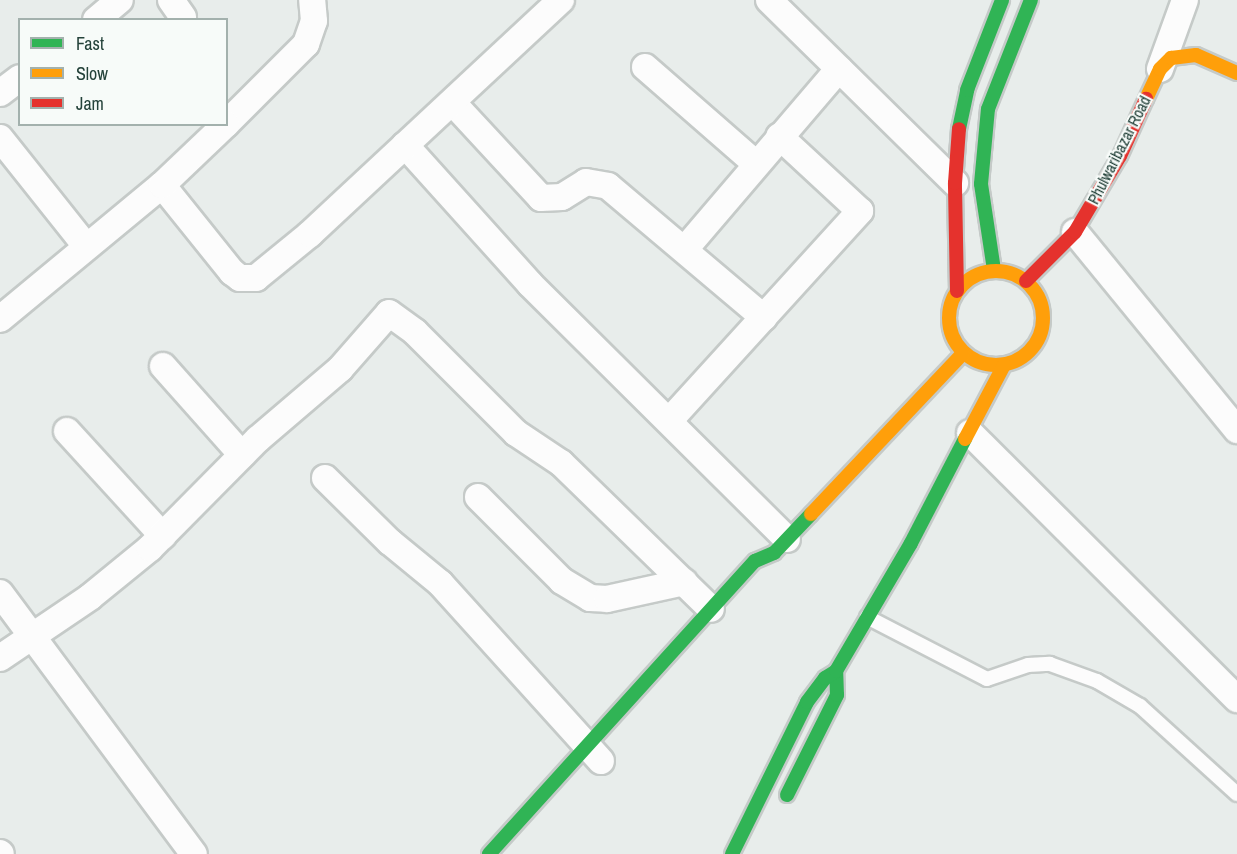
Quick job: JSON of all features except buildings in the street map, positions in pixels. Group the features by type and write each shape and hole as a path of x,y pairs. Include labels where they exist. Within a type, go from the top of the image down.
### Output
{"main road":[{"path":"957,291 968,279 994,270 1013,273 1026,280 1041,303 1042,330 1028,354 1004,365 982,364 963,353 952,338 949,323 957,291 955,183 965,100 1002,0"},
{"path":"994,270 981,184 988,109 1031,0"},
{"path":"1160,69 1171,58 1196,55 1237,73"},
{"name":"Phulwaribazar Road","path":"1026,280 1075,232 1120,156 1160,69"},
{"path":"965,100 988,109"},
{"path":"489,854 598,757 711,609 756,561 780,546 963,353"},
{"path":"732,854 807,702 825,678 836,671 970,433 1004,365"},
{"path":"763,577 771,568 780,546"},
{"path":"779,810 837,695 836,671"}],"street":[{"path":"98,18 120,0"},
{"path":"228,122 306,44 314,21 312,0"},
{"path":"162,184 225,265 247,280 266,272 453,103 561,0"},
{"path":"770,0 955,183"},
{"name":"Phulwaribazar Road","path":"1160,69 1185,0"},
{"path":"645,68 755,163"},
{"path":"685,249 755,163 839,69"},
{"path":"0,93 18,80"},
{"path":"453,103 541,198 562,197 586,182 602,183 685,249 764,318"},
{"path":"0,319 162,184 224,126"},
{"path":"669,421 860,211 779,136"},
{"path":"0,138 86,246"},
{"path":"405,145 530,284 669,421 780,546"},
{"path":"1075,232 1237,430"},
{"path":"0,658 90,597 163,536 242,455 340,369 380,319 394,314 516,433 561,463 711,609"},
{"path":"164,366 242,455"},
{"path":"67,431 163,536"},
{"path":"970,433 1237,699"},
{"path":"325,478 390,542 440,584 598,757"},
{"path":"478,496 562,581 590,598 607,599 684,582"},
{"path":"0,593 30,638 194,854"}],"lane":[{"path":"867,617 987,679 1028,665 1050,664 1097,681 1140,706 1237,794"}],"traffic: fast":[{"path":"959,129 967,90 1002,0"},
{"path":"994,270 981,184 988,109 1031,0"},
{"path":"732,854 807,702 825,678 836,671 911,543 965,439"},
{"path":"489,854 755,561 774,553 811,514"},
{"path":"787,795 837,695 836,671"}],"traffic: slow":[{"path":"1146,99 1160,69 1171,58 1196,55 1237,73"},
{"path":"996,271 1014,275 1029,285 1039,300 1043,318 1039,336 1029,351 1014,361 996,365 978,361 963,351 953,336 949,318 953,300 963,285 978,275 996,271"},
{"path":"811,514 963,353"},
{"path":"965,439 1004,365"}],"traffic: jam":[{"path":"1026,281 1075,232 1120,156 1146,99"},
{"path":"957,291 955,183 959,129"}]}
